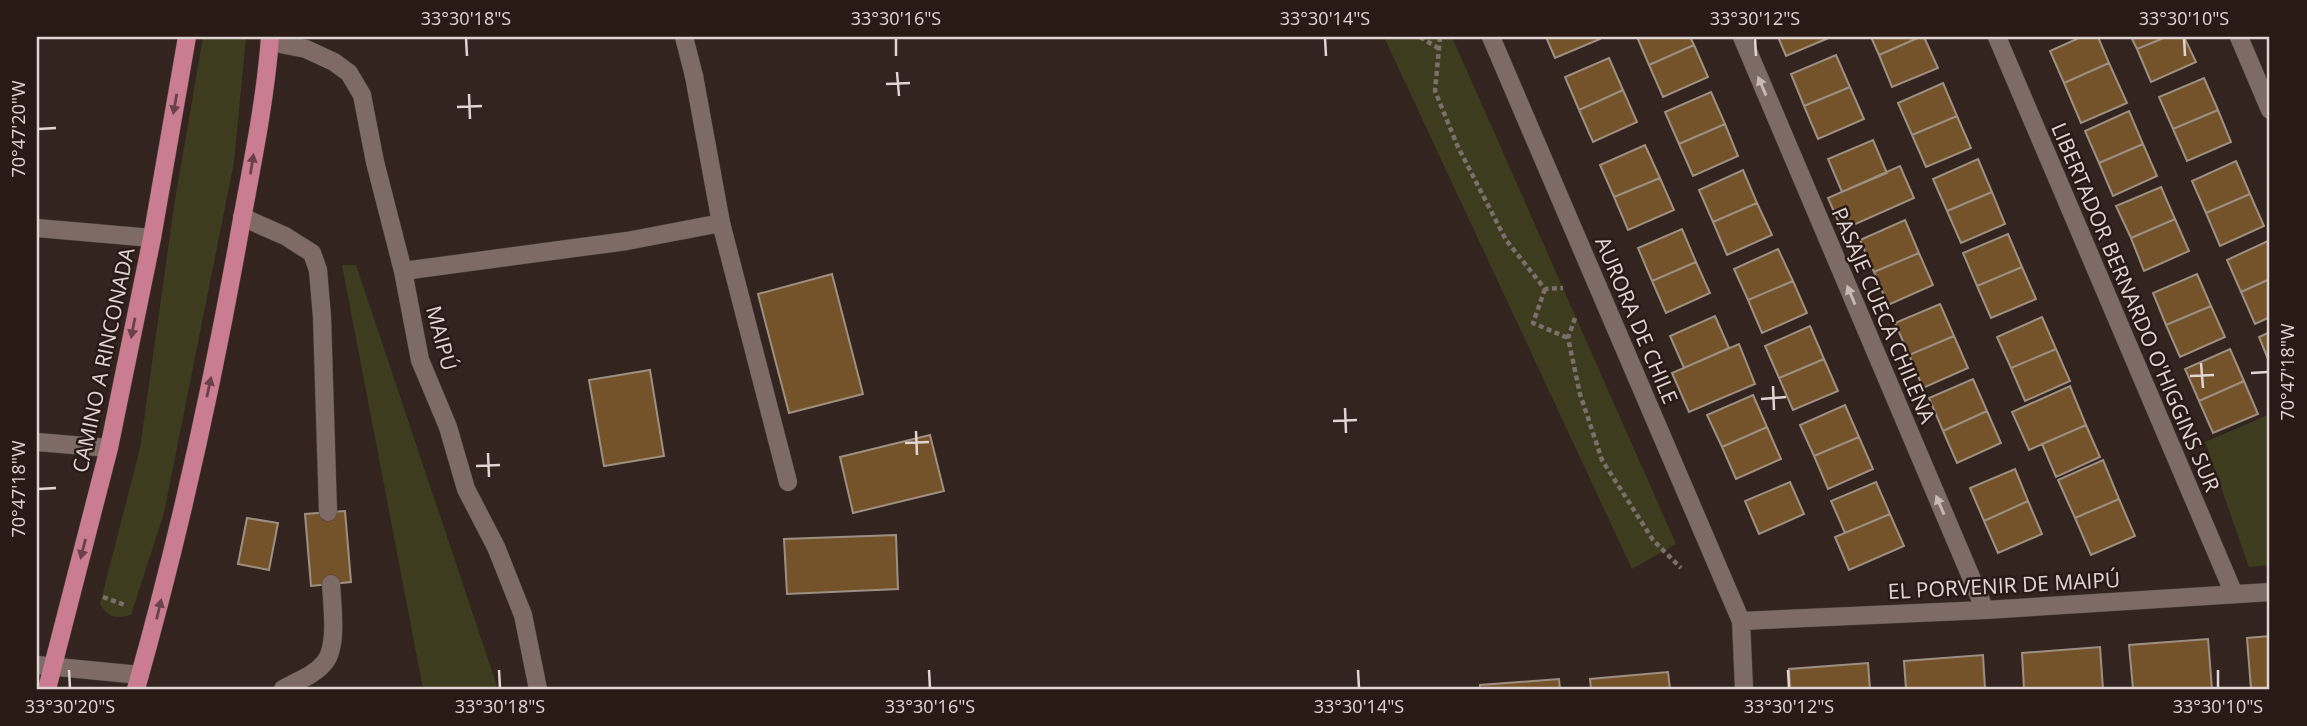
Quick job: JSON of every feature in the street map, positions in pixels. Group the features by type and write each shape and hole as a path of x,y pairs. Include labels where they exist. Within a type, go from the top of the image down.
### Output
{"main road":[{"name":"CAMINO A RINCONADA","path":"47,689 45,666 74,586 109,448 152,238 187,37"},
{"path":"138,682 158,617 205,409 242,217 270,39"}],"street":[{"path":"684,37 722,223 788,482"},
{"name":"AURORA DE CHILE","path":"1491,37 1741,621"},
{"name":"PASAJE CUECA CHILENA","path":"1742,37 1985,610"},
{"name":"LIBERTADOR BERNARDO O'HIGGINS SUR","path":"1997,37 2234,594"},
{"path":"2239,37 2270,110"},
{"name":"MAIPÚ","path":"270,39 306,49 334,62 349,73 362,95 375,162 403,271 420,360 448,427 466,489 496,547 523,615 538,689"},
{"path":"242,217 285,236 312,253 318,270 328,512"},
{"path":"403,271 627,241 722,223"},
{"path":"37,229 152,238"},
{"path":"37,442 109,448"},
{"path":"283,689 312,674 328,660 333,636 331,584"},
{"name":"EL PORVENIR DE MAIPÚ","path":"1741,621 1985,610 2270,592"},
{"path":"1741,621 1744,689"},
{"path":"45,666 138,682"}],"path":[{"path":"1420,37 1438,48"},
{"path":"1440,37 1435,91 1458,147 1506,240 1545,289"},
{"path":"1545,289 1598,288"},
{"path":"1598,288 1580,302 1568,338 1580,394 1602,460 1653,540 1686,573"},
{"path":"1545,289 1533,323 1568,338"},
{"path":"74,586 158,617"}],"shaded area":[{"path":"203,37 246,37 234,162 164,513 131,615 113,616 100,604 140,448 175,200"},
{"path":"1384,37 1452,37 1676,544 1632,569"},
{"path":"342,265 356,265 498,689 423,689"},
{"path":"2270,414 2270,565 2249,567 2205,442"}],"building":[{"path":"1546,37 1599,37 1600,39 1555,58"},
{"path":"1637,37 1690,37 1694,45 1649,65"},
{"path":"1778,37 1831,37 1786,56"},
{"path":"1871,37 1920,37 1879,55"},
{"path":"1924,37 1938,68 1892,87 1879,55"},
{"path":"2081,37 2098,37 2109,63 2064,83 2050,51"},
{"path":"2131,37 2166,37 2137,49"},
{"path":"2166,37 2184,37 2196,62 2151,82 2137,49"},
{"path":"1694,45 1708,77 1663,97 1649,65"},
{"path":"1836,55 1850,87 1804,106 1791,74"},
{"path":"1609,58 1623,90 1579,110 1565,77"},
{"path":"2109,63 2127,103 2081,123 2064,83"},
{"path":"2204,78 2218,110 2173,129 2159,97"},
{"path":"1943,83 1957,116 1912,135 1898,103"},
{"path":"1850,87 1864,119 1818,139 1804,106"},
{"path":"1623,90 1637,122 1593,142 1579,110"},
{"path":"1711,92 1725,124 1679,144 1665,112"},
{"path":"2218,110 2231,142 2187,161 2173,129"},
{"path":"2129,111 2143,144 2099,163 2085,131"},
{"path":"1957,116 1971,148 1926,167 1912,135"},
{"path":"1725,124 1738,156 1693,176 1679,144"},
{"path":"1873,140 1887,173 1842,192 1828,159"},
{"path":"2143,144 2157,176 2113,196 2099,163"},
{"path":"1645,145 1660,178 1614,197 1600,165"},
{"path":"1978,159 1992,192 1947,211 1933,179"},
{"path":"2236,161 2250,194 2206,213 2192,181"},
{"path":"1900,166 1914,198 1842,230 1828,198"},
{"path":"1743,170 1757,203 1713,222 1699,190"},
{"path":"1660,178 1674,210 1628,230 1614,197"},
{"path":"2161,187 2175,219 2131,238 2116,206"},
{"path":"1992,192 2005,224 1961,243 1947,211"},
{"path":"2250,194 2264,226 2220,246 2206,213"},
{"path":"1757,203 1772,235 1727,255 1713,222"},
{"path":"2175,219 2189,251 2144,271 2131,238"},
{"path":"1905,220 1919,253 1874,272 1860,240"},
{"path":"1682,229 1696,262 1652,281 1638,248"},
{"path":"2008,234 2022,267 1977,286 1963,253"},
{"path":"2270,240 2270,279 2241,292 2227,260"},
{"path":"1778,249 1793,281 1748,300 1734,269"},
{"path":"1919,253 1933,285 1888,305 1874,272"},
{"path":"1696,262 1710,293 1666,313 1652,281"},
{"path":"2022,267 2036,299 1991,318 1977,286"},
{"path":"832,274 863,394 789,413 758,294"},
{"path":"2197,274 2211,306 2166,325 2153,293"},
{"path":"2270,279 2270,317 2255,324 2241,292"},
{"path":"1793,281 1807,313 1762,333 1748,300"},
{"path":"1940,304 1954,336 1909,355 1895,323"},
{"path":"2211,306 2225,337 2180,357 2166,325"},
{"path":"1715,316 1729,348 1684,368 1670,336"},
{"path":"2042,317 2056,349 2011,368 1997,337"},
{"path":"1810,326 1824,359 1779,378 1765,346"},
{"path":"2270,332 2270,364 2259,337"},
{"path":"1954,336 1968,368 1923,388 1909,355"},
{"path":"1739,344 1755,384 1689,412 1672,373"},
{"path":"2056,349 2070,381 2025,401 2011,368"},
{"path":"2230,349 2244,381 2199,401 2185,369"},
{"path":"1824,359 1838,391 1793,410 1779,378"},
{"path":"650,370 664,456 604,466 589,380"},
{"path":"1973,379 1987,411 1943,431 1929,398"},
{"path":"2244,381 2258,414 2213,433 2199,401"},
{"path":"2070,386 2086,425 2029,450 2012,412"},
{"path":"1753,395 1767,427 1722,447 1707,415"},
{"path":"1845,405 1859,437 1814,456 1800,425"},
{"path":"1987,411 2001,443 1957,463 1943,431"},
{"path":"2086,425 2100,457 2056,477 2042,444"},
{"path":"1767,427 1781,459 1736,479 1722,447"},
{"path":"930,435 944,491 853,513 840,457"},
{"path":"1859,437 1873,469 1828,489 1814,456"},
{"path":"2103,460 2119,499 2075,518 2058,480"},
{"path":"2015,469 2028,501 1984,521 1970,488"},
{"path":"1790,482 1804,514 1759,534 1745,501"},
{"path":"1876,482 1890,514 1845,533 1831,501"},
{"path":"2119,499 2135,536 2091,555 2075,518"},
{"path":"2028,501 2042,534 1998,553 1984,521"},
{"path":"345,511 351,582 311,586 305,514"},
{"path":"1890,514 1904,546 1849,570 1835,537"},
{"path":"247,518 278,523 269,570 238,564"},
{"path":"896,535 898,589 787,594 784,539"},
{"path":"2270,636 2270,689 2251,689 2247,638"},
{"path":"2208,639 2212,689 2133,689 2129,645"},
{"path":"2100,647 2103,689 2024,689 2022,653"},
{"path":"1983,655 1985,689 1906,689 1904,661"},
{"path":"1868,663 1870,689 1790,689 1789,669"},
{"path":"1668,672 1670,689 1591,689 1590,679"},
{"path":"1559,679 1560,689 1480,689 1480,685"}]}
